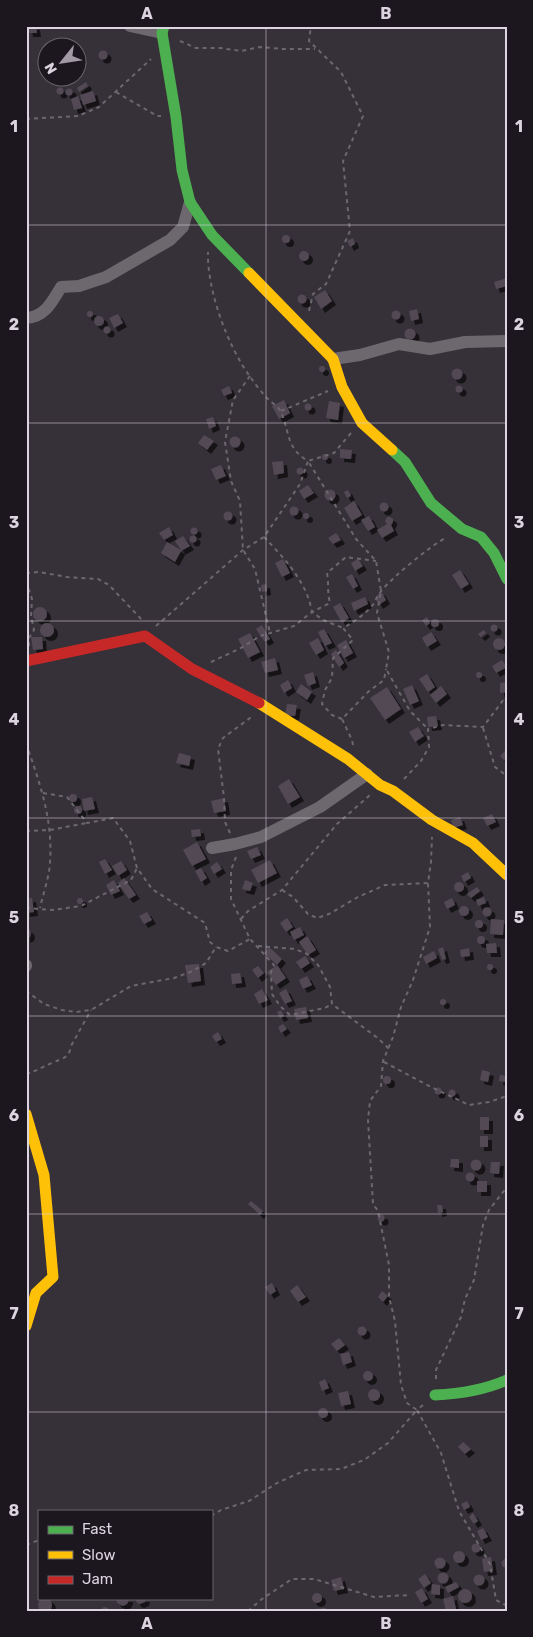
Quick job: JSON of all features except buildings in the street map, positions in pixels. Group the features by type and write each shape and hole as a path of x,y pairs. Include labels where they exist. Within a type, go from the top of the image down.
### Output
{"street":[{"path":"130,26 163,30 182,170 190,202 212,235 333,359 342,386 362,423 405,462 431,504 462,529 481,537 494,553 507,579"},
{"path":"26,318 36,317 44,312 61,287 79,286 106,278 170,240 183,227 190,202"},
{"path":"333,359 360,355 399,344 430,349 465,342 507,341"},
{"path":"27,661 145,636 192,670 258,702 348,759 380,785 393,791 432,820 473,842 507,875"},
{"path":"212,848 261,837 320,806 366,774"},
{"path":"26,1114 44,1175 53,1277 36,1293 26,1326"},
{"path":"435,1395 459,1394 497,1385 507,1380"}],"path":[{"path":"303,329 313,294 326,284 350,231 343,161 363,116 341,72 315,49 309,41 311,26"},
{"path":"163,30 196,48 220,48 241,51 260,47 315,49"},
{"path":"26,119 78,116 99,107 151,60 154,51"},
{"path":"116,92 157,116 176,118"},
{"path":"212,235 208,246 208,262 216,301 227,333 250,376 268,400 281,411 296,454 308,461 356,539 376,561 381,592 377,613 389,652 384,680 342,719"},
{"path":"250,376 233,400 225,442 231,481 240,501 243,550 255,569 270,634"},
{"path":"281,411 342,386"},
{"path":"308,461 334,453 352,431 362,423"},
{"path":"145,636 243,550 264,537 300,484 308,461"},
{"path":"343,628 355,621 371,607 381,592 440,541 462,529"},
{"path":"264,537 287,562 297,577 310,601 312,612 323,620 343,628 353,640 334,658 332,678 322,699 322,704 332,715 342,719 352,740 353,753 348,759"},
{"path":"192,670 241,648 260,636 294,626 312,612 330,603 327,592 329,580 327,573 346,557 376,561"},
{"path":"26,573 39,572 67,577 98,579 109,585 143,620 145,636"},
{"path":"26,581 32,599 31,616 34,630 29,638 27,661"},
{"path":"386,669 410,711 428,729 429,747 421,761 393,791"},
{"path":"483,728 507,695"},
{"path":"258,702 250,718 223,738 218,748 224,798 224,822 235,844 237,859 232,870 230,899 250,939 274,965 271,972 272,994 280,1006 290,1015 325,1008 332,1004"},
{"path":"428,729 443,725 483,728"},
{"path":"483,728 495,767 507,776"},
{"path":"26,743 44,793 50,830 50,865 40,908"},
{"path":"241,919 248,911 282,890 337,824 380,785"},
{"path":"44,793 67,797 87,823"},
{"path":"26,831 50,830 113,818 130,841 137,868 152,889 205,923 210,942 216,947 228,951 250,939"},
{"path":"432,820 431,862 428,882 430,927 413,980 396,1023 389,1049 383,1061 381,1086 370,1101 368,1120 371,1188 373,1204 378,1211 389,1265 389,1297 394,1321 401,1385 407,1403 417,1410 441,1453 459,1511 490,1564 496,1600 507,1606"},
{"path":"26,908 53,910 81,906 131,880 137,868"},
{"path":"282,890 293,897 308,914 317,918 329,914 358,896 385,885 428,882"},
{"path":"257,946 295,949 307,954 318,965 330,987 332,1004 379,1039 389,1049"},
{"path":"26,991 44,1004 62,1010 76,1012 91,1010 131,986 174,978 193,971 206,963 216,947"},
{"path":"26,1074 40,1070 52,1062 65,1059 91,1010"},
{"path":"383,1061 431,1088 469,1106 507,1096"},
{"path":"212,1515 221,1510 249,1501 277,1483 306,1470 341,1468 364,1460 388,1443 417,1410 435,1395 436,1370 462,1317 465,1298 474,1280 483,1225 489,1210 507,1187"},
{"path":"26,1545 38,1540"},
{"path":"248,1611 262,1598 292,1578 314,1579 374,1597 410,1595"}],"traffic: fast":[{"path":"164,26 162,33 176,117 182,170 190,202 212,235 249,273"},
{"path":"392,450 405,462 431,503 462,529 481,537 494,553 507,579"},
{"path":"435,1395 472,1391 507,1380"}],"traffic: slow":[{"path":"249,273 333,359 342,387 362,423 392,450"},
{"path":"259,703 348,759 380,785 393,791 432,820 473,843 507,875"},
{"path":"26,1114 44,1175 53,1277 36,1293 26,1326"}],"traffic: jam":[{"path":"26,661 145,636 192,669 259,703"}]}
